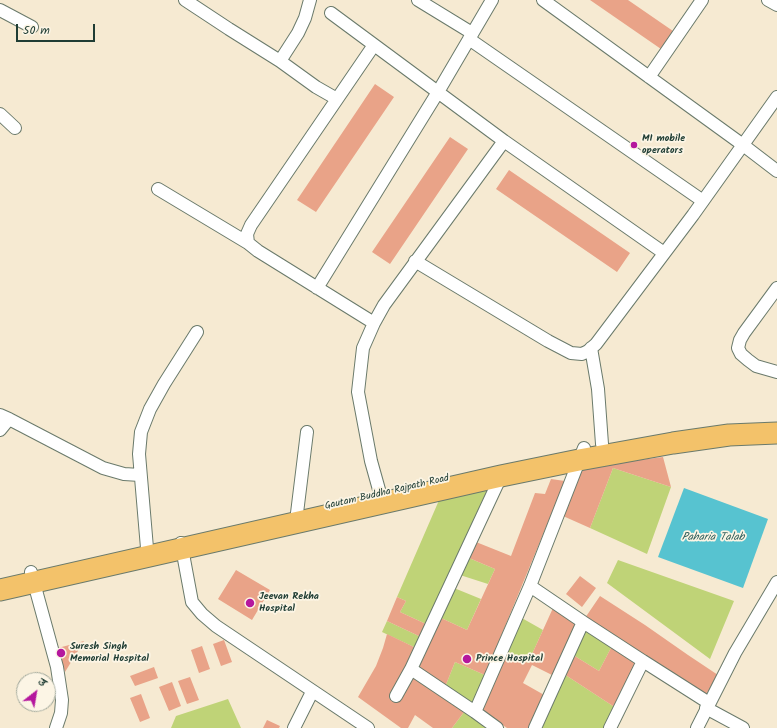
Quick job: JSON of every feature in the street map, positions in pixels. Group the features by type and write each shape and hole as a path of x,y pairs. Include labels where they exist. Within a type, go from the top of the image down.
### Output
{"highway":[{"name":"Gautam Buddha Rajpath Road","path":"0,578 33,577 147,548 181,545 297,513 382,499 506,465 588,451 640,437 711,428 777,424"},
{"path":"0,590 33,577 382,499 500,476 588,451 673,443 729,435 777,433"}],"street":[{"path":"185,0 280,61 337,100"},
{"path":"280,61 305,18 310,0"},
{"path":"418,0 703,201"},
{"path":"317,288 438,92 492,0"},
{"path":"543,0 777,171"},
{"path":"650,77 702,0"},
{"path":"768,0 777,5"},
{"path":"1,12 32,27"},
{"path":"331,13 504,141 664,252"},
{"path":"248,243 247,234 251,225 374,45"},
{"path":"416,261 548,341 571,353 582,354 596,344 703,201 777,97"},
{"path":"0,114 15,128"},
{"path":"382,499 371,461 358,392 363,348 384,305 504,141"},
{"path":"158,189 248,243 258,251 374,323"},
{"path":"777,288 740,340 738,348 741,354 756,366 777,372"},
{"path":"147,548 140,475 139,454 141,432 150,409 164,384 198,332"},
{"path":"476,712 588,451 598,389 591,348"},
{"path":"0,430 5,417 103,468 124,474 140,475"},
{"path":"297,513 307,432"},
{"path":"396,696 412,669 500,476"},
{"path":"181,545 192,602 202,614 216,626 312,692 368,728"},
{"path":"33,577 57,667 62,700 61,712 56,728"},
{"path":"697,728 735,653 773,600 777,582"},
{"path":"530,586 643,661 707,706 743,728"},
{"path":"536,728 583,622"},
{"path":"610,728 643,661"},
{"path":"412,669 497,728"},
{"path":"294,728 312,692"}],"green space":[{"path":"613,468 671,487 647,554 590,528"},
{"path":"488,488 426,624 400,612 406,601 397,597 440,498"},
{"path":"469,558 495,569 488,584 460,575"},
{"path":"618,560 734,601 710,659 607,583"},
{"path":"454,588 481,599 467,630 441,618"},
{"path":"520,617 543,630 528,663 505,652"},
{"path":"387,621 421,637 416,648 382,632"},
{"path":"584,628 612,646 599,671 573,655"},
{"path":"455,662 485,675 473,704 445,687"},
{"path":"564,674 616,708 606,728 541,728"},
{"path":"228,699 241,728 171,728 176,716"},
{"path":"464,712 488,728 452,728"}],"water":[{"name":"Paharia Talab","path":"684,488 768,519 743,588 658,557"}],"building":[{"path":"590,0 628,0 673,31 661,49"},
{"path":"375,84 394,97 316,212 297,200"},
{"path":"450,137 468,149 390,264 372,252"},
{"path":"509,170 630,253 617,272 496,189"},
{"path":"663,457 671,487 613,468 590,528 563,516 574,491 581,469"},
{"path":"551,479 565,481 485,675 455,662 445,687 417,669 441,618 467,630 495,569 469,558 476,542 511,556 535,493 545,494"},
{"path":"236,570 270,590 252,620 218,599"},
{"path":"580,576 596,588 582,607 566,594"},
{"path":"600,596 718,675 705,696 585,618"},
{"path":"397,597 406,601 400,612 426,624 421,637 387,621"},
{"path":"553,608 578,625 554,676 532,665 523,683 546,696 532,728 507,728 482,711 505,652 528,663"},
{"path":"387,634 416,648 389,698 397,702 413,677 464,712 452,728 433,728 415,715 408,728 401,728 358,697 376,666"},
{"path":"224,640 232,662 221,666 213,644"},
{"path":"84,641 65,672 58,648"},
{"path":"202,646 210,669 199,673 191,650"},
{"path":"612,646 637,662 616,708 564,674 573,655 599,671"},
{"path":"154,667 158,678 135,686 130,676"},
{"path":"190,677 199,700 187,704 178,681"},
{"path":"172,682 181,706 169,711 159,687"},
{"path":"141,694 150,718 140,722 130,698"},
{"path":"267,720 280,726 279,728 263,728"}],"place":[{"name":"MI mobile operators","path":"634,145"},
{"name":"Jeevan Rekha Hospital","path":"250,603"},
{"name":"Suresh Singh Memorial Hospital","path":"61,653"},
{"name":"Prince Hospital","path":"467,659"}]}
